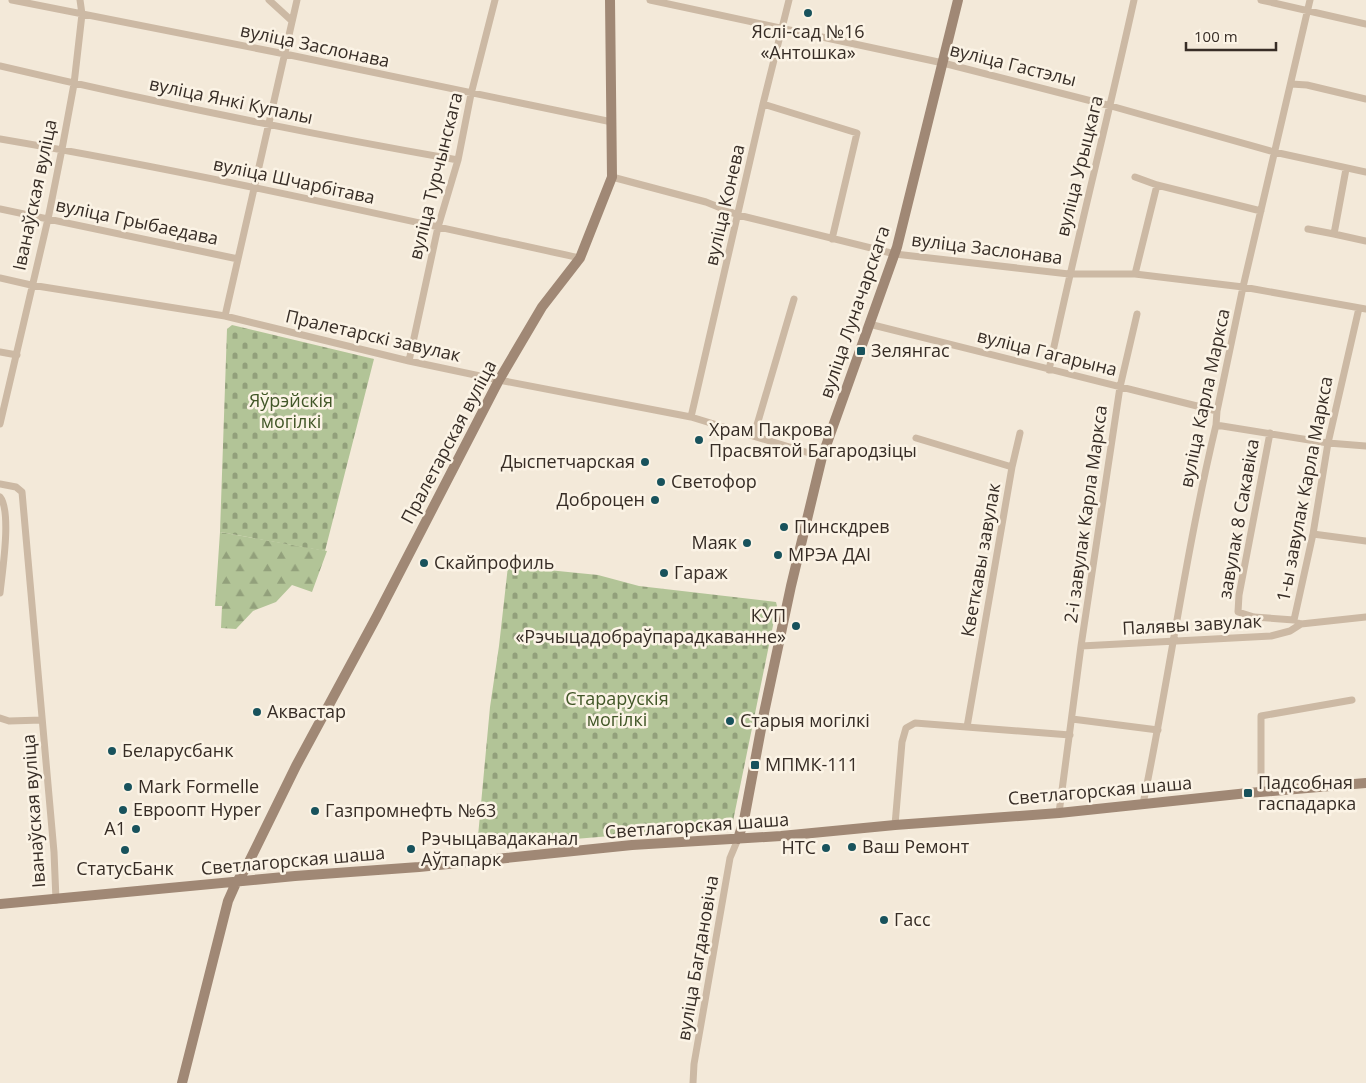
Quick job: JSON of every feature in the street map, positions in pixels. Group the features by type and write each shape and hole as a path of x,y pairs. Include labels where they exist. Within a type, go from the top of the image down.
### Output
{"street":[{"name":"вуліца Заслонава","path":"12,0 612,122"},
{"name":"Іванаўская вуліца","path":"0,423 48,219 62,149 74,84 82,14 80,0"},
{"path":"269,0 292,21"},
{"path":"225,316 297,0"},
{"name":"вуліца Турчынскага","path":"409,361 438,227 458,160 471,94 495,0"},
{"name":"Пралетарская вуліца","path":"182,1083 228,901 236,883 246,868 296,766 377,616 498,380 548,296 580,258 612,177 610,0"},
{"name":"вуліца Гастэлы","path":"650,0 942,63 1111,106 1274,152 1366,172"},
{"name":"вуліца Конева","path":"692,417 763,104 789,0"},
{"name":"вуліца Луначарскага","path":"738,839 744,820 791,586 822,457 895,254 958,0"},
{"name":"вуліца Урыцкага","path":"1049,370 1069,274 1111,106 1134,0"},
{"path":"1260,0 1366,24"},
{"name":"вуліца Карла Маркса","path":"1143,804 1195,519 1216,425 1217,411 1243,287 1310,0"},
{"name":"вуліца Янкі Купалы","path":"0,66 74,84 268,125 458,160"},
{"path":"1291,84 1307,85 1366,99"},
{"path":"763,104 857,133 832,239"},
{"name":"вуліца Шчарбітава","path":"0,139 62,149 255,188 580,258"},
{"path":"1334,234 1346,169"},
{"name":"вуліца Заслонава","path":"612,177 706,202 738,215 895,254 1069,274 1135,274 1243,287 1362,308"},
{"path":"1135,177 1158,185 1261,211"},
{"path":"1135,274 1158,185"},
{"name":"вуліца Грыбаедава","path":"0,210 238,259"},
{"path":"1308,229 1366,241"},
{"name":"Пралетарскі завулак","path":"0,278 31,285 225,316 409,361 692,417 822,457"},
{"path":"754,435 794,299"},
{"name":"1-ы завулак Карла Маркса","path":"1238,612 1254,617 1294,620 1313,534 1328,443 1362,308"},
{"name":"2-і завулак Карла Маркса","path":"1059,813 1081,646 1120,387 1136,314"},
{"name":"вуліца Гагарына","path":"869,324 1217,411"},
{"path":"0,352 17,355"},
{"path":"1216,425 1328,443 1366,446"},
{"path":"1012,467 1020,433"},
{"name":"завулак 8 Сакавіка","path":"1238,612 1239,595 1270,433"},
{"name":"Кветкавы завулак","path":"916,438 1012,467 967,727"},
{"name":"Іванаўская вуліца","path":"0,484 16,486 22,492 56,900"},
{"path":"0,497 3,502 6,519 0,593"},
{"path":"1313,534 1366,541"},
{"name":"Палявы завулак","path":"1081,646 1271,636 1290,631 1301,624 1366,618"},
{"path":"1294,620 1301,624"},
{"path":"1260,792 1262,716 1352,700"},
{"name":"Іванаўская вуліца","path":"0,718 9,721 42,720"},
{"path":"1072,719 1158,730"},
{"path":"895,825 902,742 906,728 915,723 1070,734"},
{"name":"Светлагорская шаша","path":"0,904 632,845 738,839 1059,813 1366,783"},
{"name":"вуліца Багдановіча","path":"693,1083 694,1064 730,858 738,839"}],"green space":[{"name":"Яўрэйскія могілкі","path":"232,325 374,359 325,551 220,532 227,329"},
{"path":"220,532 327,551 312,592 292,585 276,602 253,611 236,629 221,628 222,606 215,606"},
{"name":"Старарускія могілкі","path":"508,566 598,575 639,586 776,602 777,606 732,826 477,847 490,707"}],"place":[{"name":"Яслі-сад №16 «Антошка»","path":"808,13"},
{"name":"Зелянгас","path":"861,351"},
{"name":"Храм Пакрова Прасвятой Багародзіцы","path":"699,440"},
{"name":"Дыспетчарская","path":"645,462"},
{"name":"Светофор","path":"661,482"},
{"name":"Доброцен","path":"655,500"},
{"name":"Пинскдрев","path":"784,527"},
{"name":"Маяк","path":"747,543"},
{"name":"МРЭА ДАІ","path":"778,555"},
{"name":"Скайпрофиль","path":"424,563"},
{"name":"Гараж","path":"664,573"},
{"name":"КУП «Рэчыцадобраўпарадкаванне»","path":"796,626"},
{"name":"Аквастар","path":"257,712"},
{"name":"Старыя могілкі","path":"730,721"},
{"name":"Беларусбанк","path":"112,751"},
{"name":"МПМК-111","path":"755,765"},
{"name":"Mark Formelle","path":"128,787"},
{"name":"Падсобная гаспадарка","path":"1248,793"},
{"name":"Евроопт Hyper","path":"123,810"},
{"name":"Газпромнефть №63","path":"315,811"},
{"name":"A1","path":"136,829"},
{"name":"Ваш Ремонт","path":"852,847"},
{"name":"НТС","path":"826,848"},
{"name":"Рэчыцавадаканал Аўтапарк","path":"411,849"},
{"name":"СтатусБанк","path":"125,850"},
{"name":"Гасс","path":"884,920"}]}
